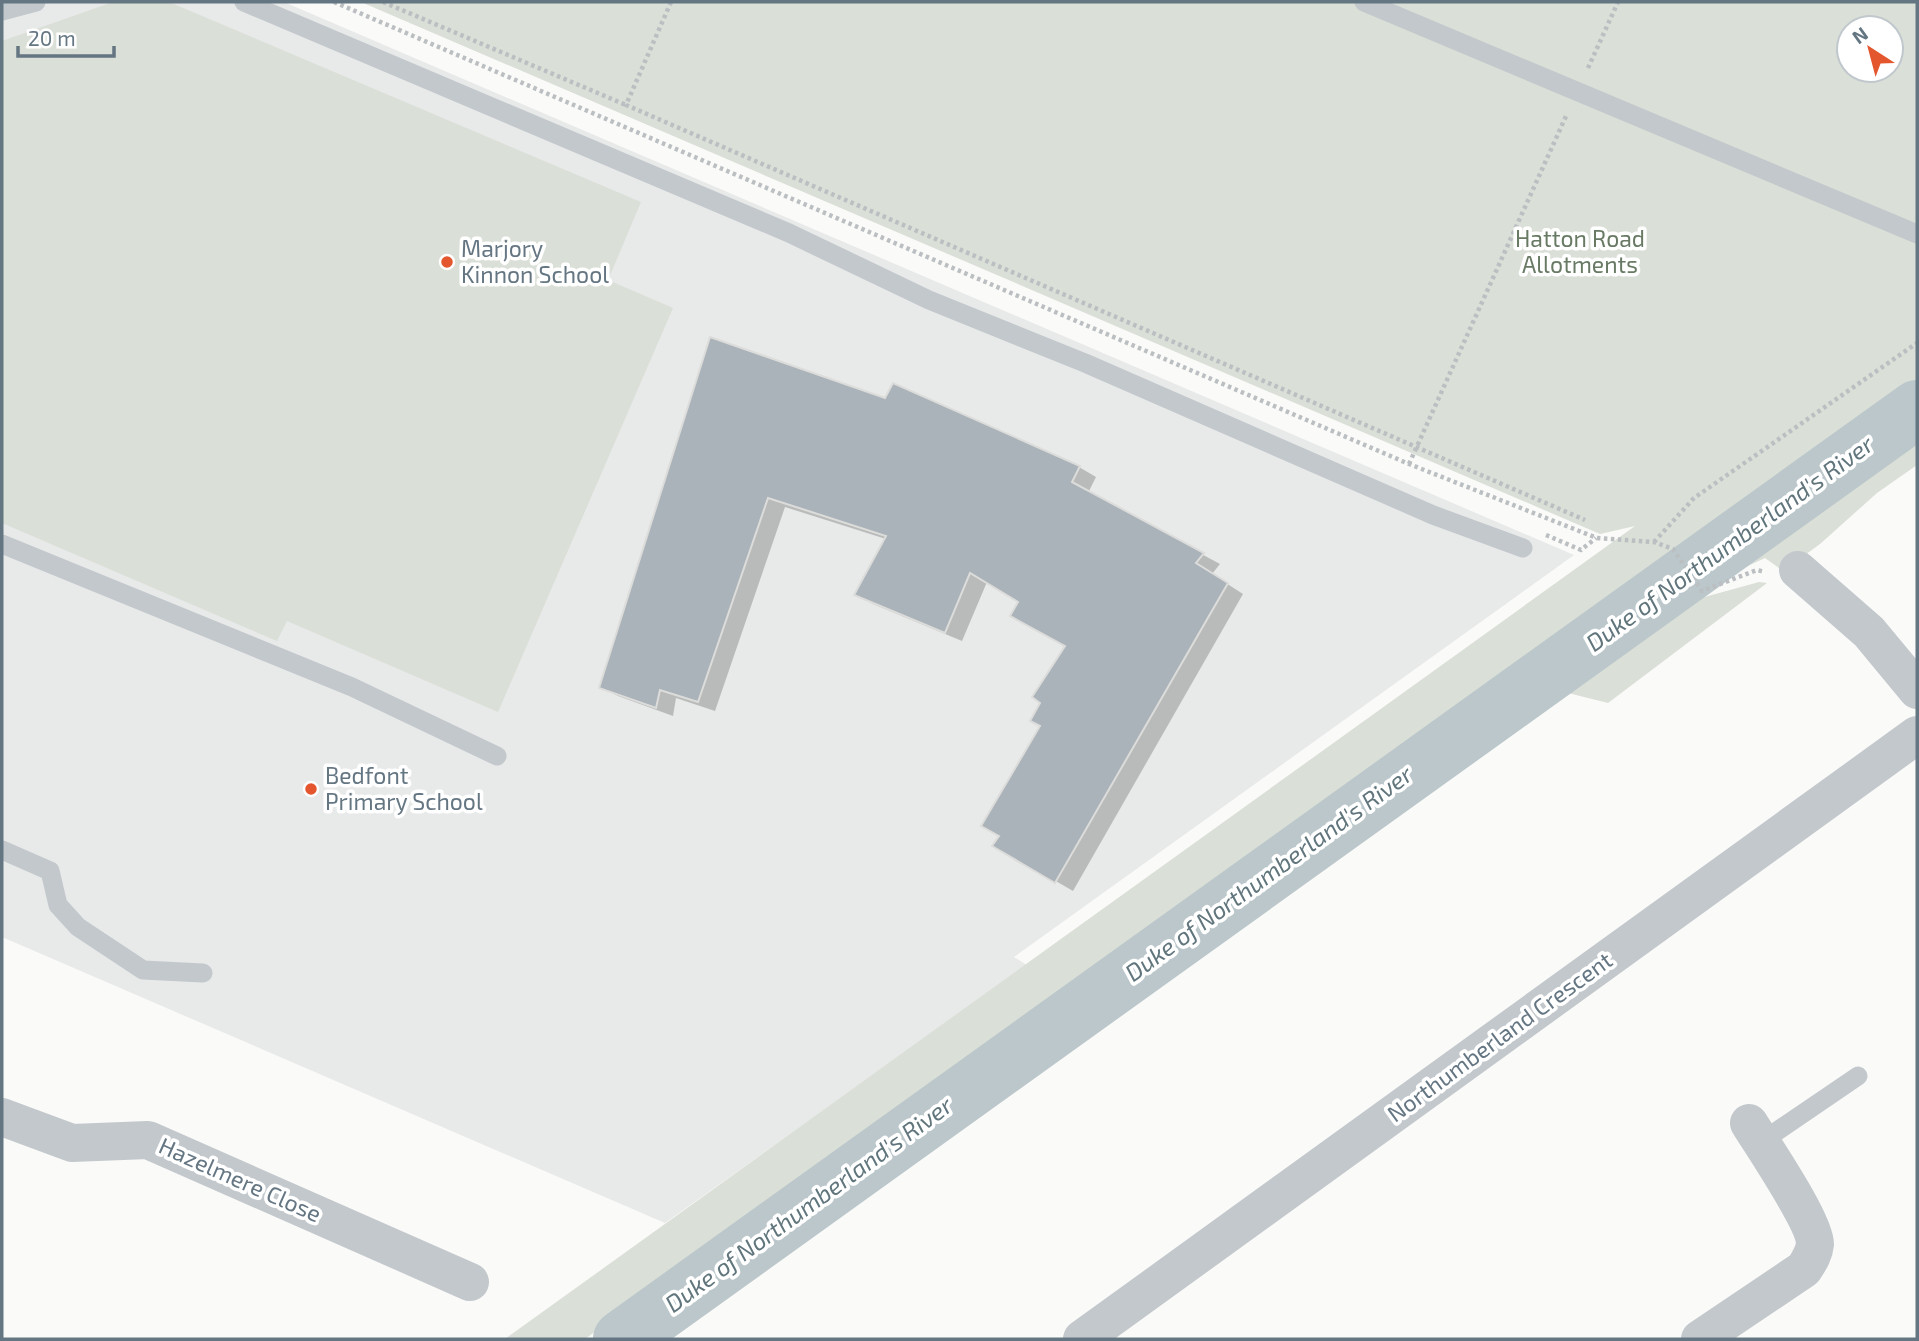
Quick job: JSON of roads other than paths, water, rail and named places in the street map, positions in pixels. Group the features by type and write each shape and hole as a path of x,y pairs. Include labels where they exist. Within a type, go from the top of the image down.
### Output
{"street":[{"path":"1798,570 1869,632 1917,690"},
{"name":"Northumberland Crescent","path":"1082,1339 1917,735"},
{"name":"Hazelmere Close","path":"2,1117 72,1143 148,1140 470,1282"},
{"path":"1700,1339 1804,1269 1813,1255 1813,1232 1755,1133"}],"lane":[{"path":"2,10 36,2"},
{"path":"244,2 789,233 929,300 1086,363 1433,515 1523,548"},
{"path":"1364,2 1917,234"},
{"path":"2,544 352,687 497,756"},
{"path":"2,850 50,871 58,905 78,927 144,970 203,973"},
{"path":"1755,1133 1857,1076"}],"waterway":[{"name":"Duke of Northumberland's River","path":"622,1339 1917,409"}],"place":[{"name":"Marjory Kinnon School","path":"447,262"},
{"name":"Bedfont Primary School","path":"311,789"}],"park label":[{"name":"Hatton Road Allotments","path":"1580,252"}]}
